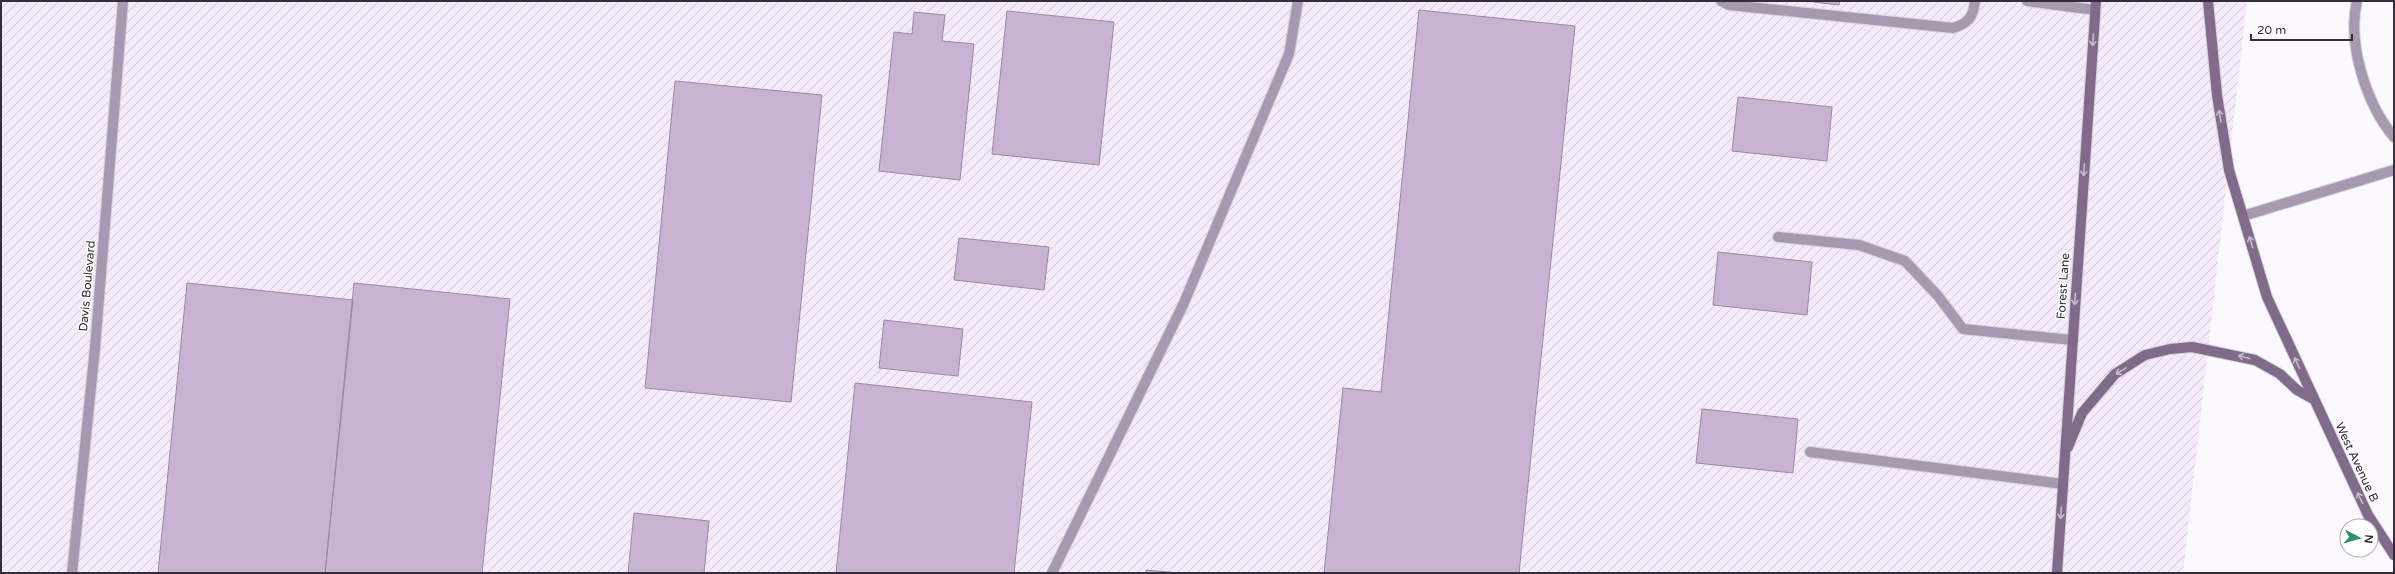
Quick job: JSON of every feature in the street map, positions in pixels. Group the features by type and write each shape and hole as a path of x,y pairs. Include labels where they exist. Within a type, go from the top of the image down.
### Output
{"main road":[{"path":"2208,1 2218,103 2229,170 2268,297 2313,399"},
{"name":"Forest Lane","path":"2057,573 2096,5"},
{"path":"2064,456 2082,413 2115,374 2145,356 2170,349 2192,347 2255,360 2280,374 2298,390 2313,399"},
{"name":"West Avenue B","path":"2313,399 2368,515 2394,555"}],"street":[{"name":"Davis Boulevard","path":"72,573 95,348 123,1"},
{"path":"1052,573 1183,305 1289,54 1298,1"},
{"path":"1721,1 1729,5 1953,28 1967,24 1973,14 1975,1"},
{"path":"2027,1 2096,5"},
{"path":"2357,1 2354,15 2358,66 2384,125 2394,137"},
{"path":"2243,216 2394,170"},
{"path":"1778,237 1859,244 1905,261 1938,296 1963,329 2072,340"},
{"path":"1810,452 2063,484"}],"shaded area":[{"path":"1,1 2247,1 2183,573 1,573"}],"building":[{"path":"1805,1 1840,1 1839,5"},
{"path":"1419,10 1575,26 1519,573 1324,573 1343,388 1381,392"},
{"path":"1007,11 1114,22 1099,165 992,154"},
{"path":"914,12 945,15 942,41 974,44 960,180 879,171 894,32 912,34"},
{"path":"675,81 822,95 791,402 645,388"},
{"path":"1738,97 1832,107 1827,161 1732,151"},
{"path":"959,238 1049,247 1044,290 954,280"},
{"path":"1718,252 1812,262 1807,315 1713,305"},
{"path":"187,283 353,300 325,573 158,573"},
{"path":"354,283 510,299 482,573 325,573"},
{"path":"884,320 963,329 958,376 879,368"},
{"path":"855,383 1032,402 1014,573 836,573"},
{"path":"1702,409 1798,419 1793,473 1696,463"},
{"path":"634,513 709,521 704,573 628,573"},
{"path":"1146,570 1179,573 1146,573"}]}
